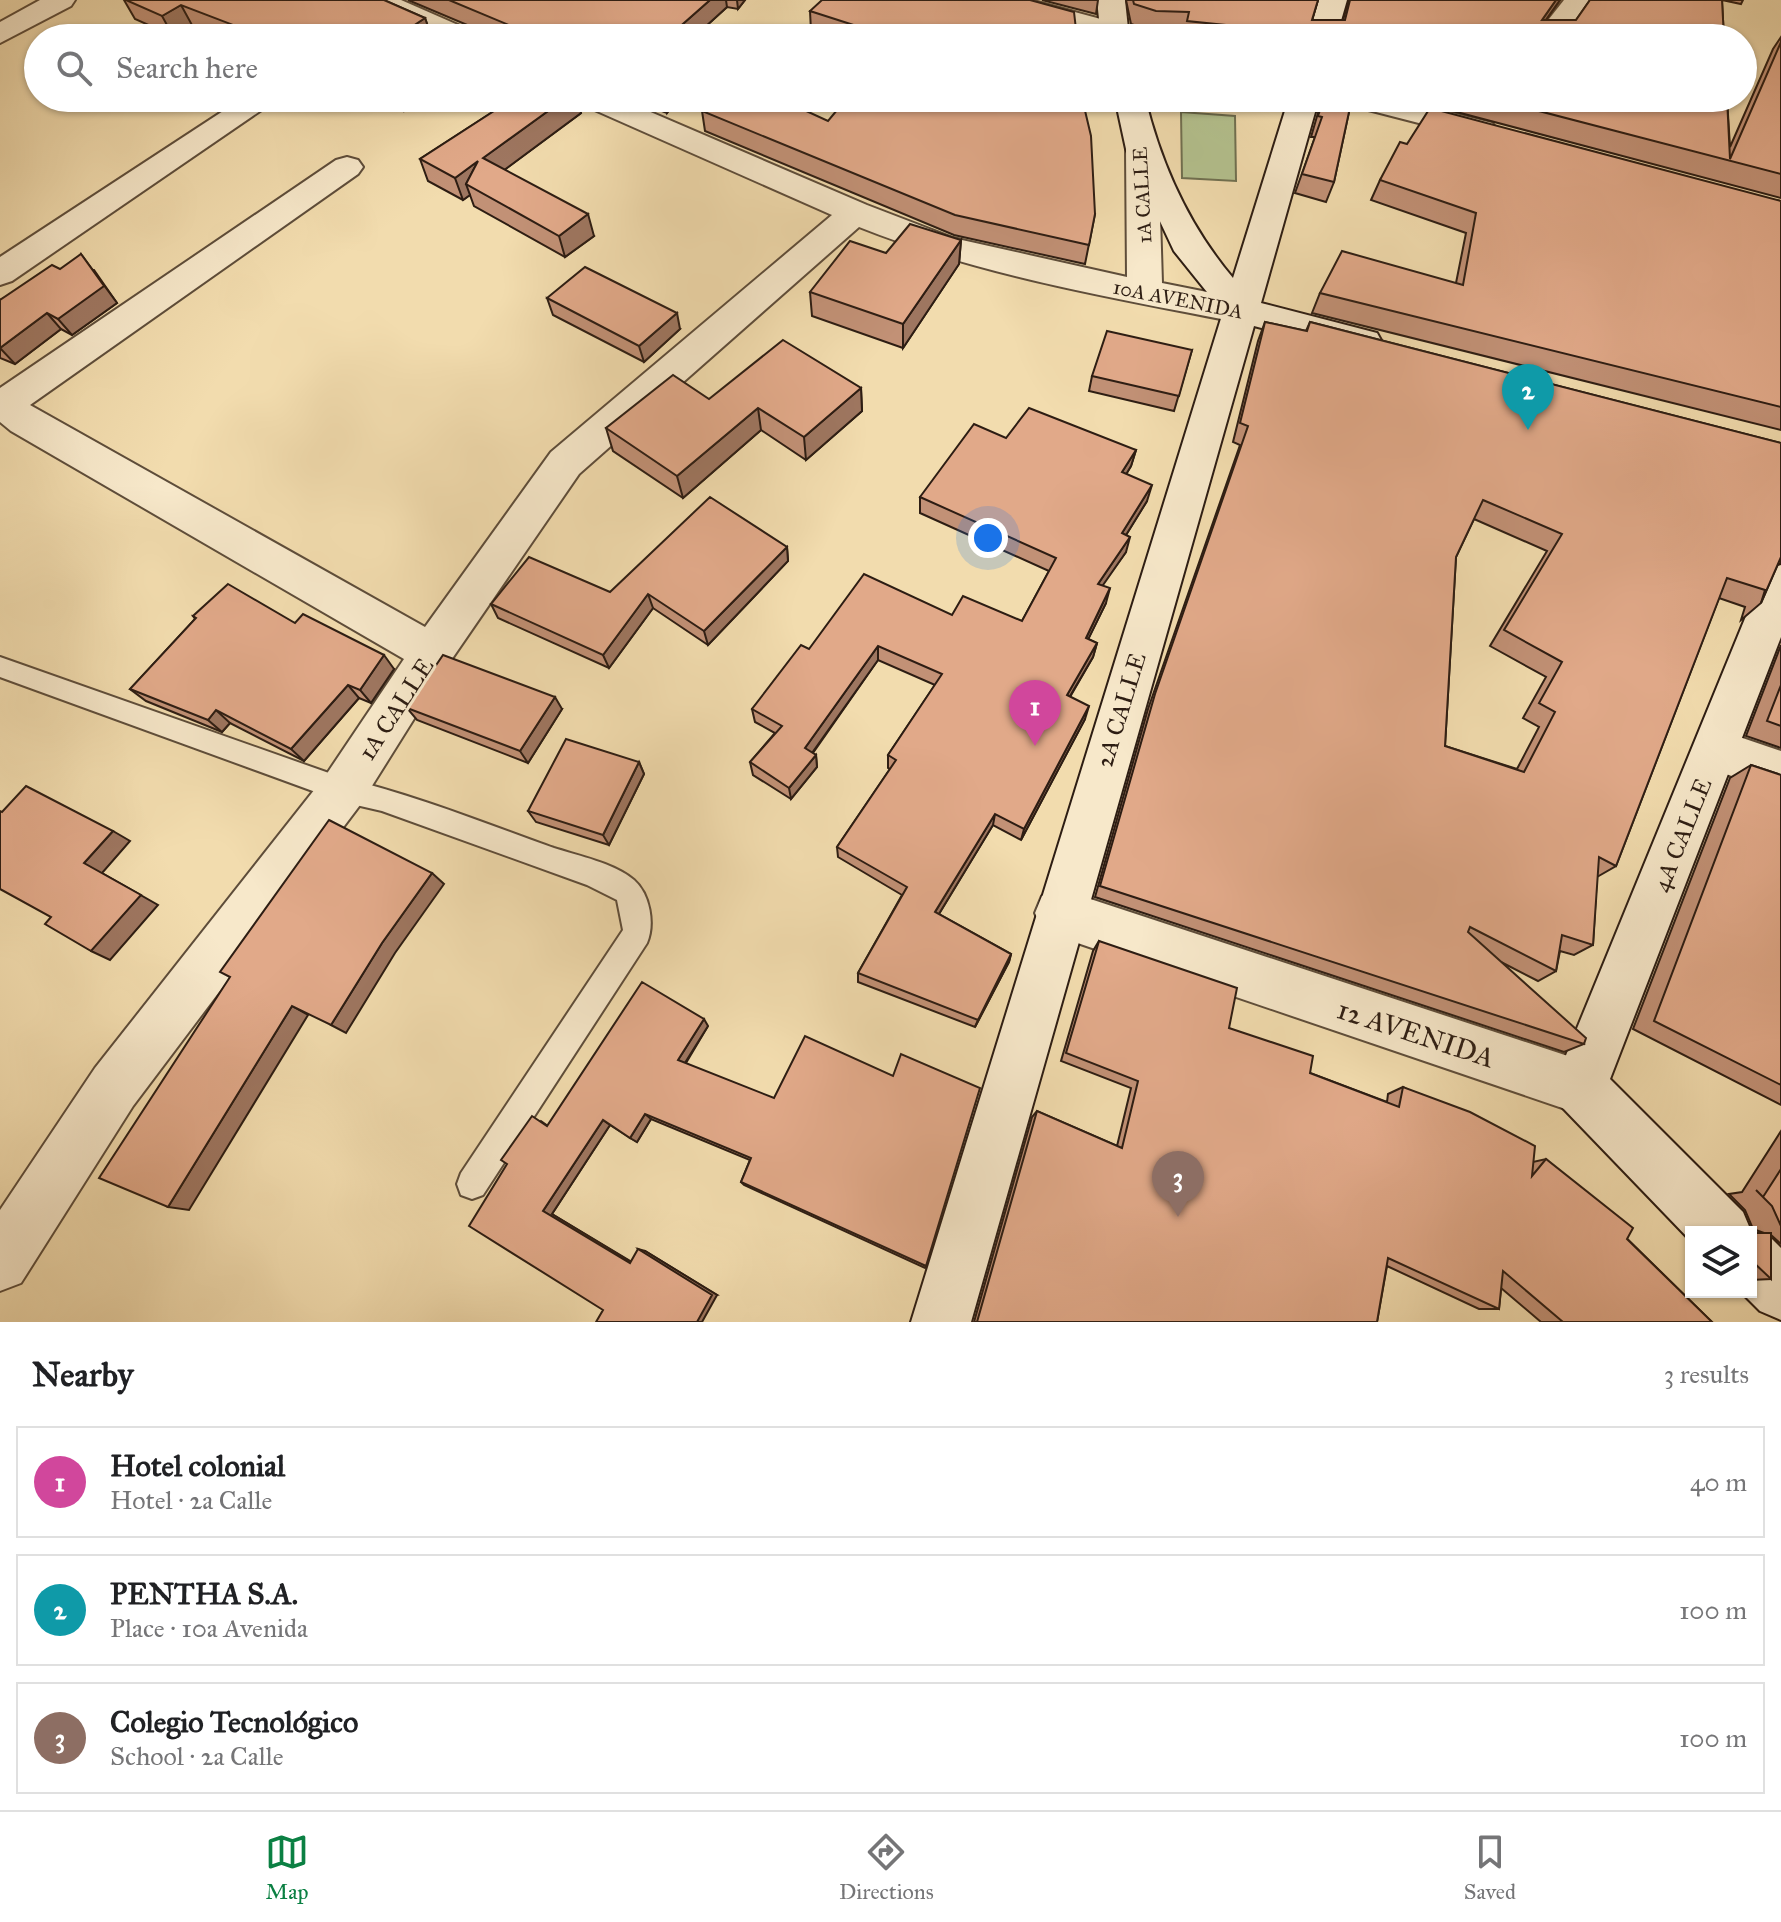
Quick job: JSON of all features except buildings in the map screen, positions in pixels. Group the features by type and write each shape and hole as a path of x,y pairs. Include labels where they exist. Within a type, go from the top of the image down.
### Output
{"street":[{"path":"0,34 61,0"},
{"path":"377,0 435,24"},
{"path":"419,16 443,0"},
{"path":"998,0 1081,24"},
{"path":"1111,0 1118,24"},
{"path":"1326,24 1333,0"},
{"path":"1559,24 1579,0"},
{"path":"0,273 243,112"},
{"name":"10A AVENIDA","path":"624,112 855,213 943,247 1145,293 1242,311 1396,350"},
{"name":"1A CALLE","path":"1133,112 1142,149 1145,293"},
{"name":"2A CALLE","path":"941,1322 1300,112"},
{"path":"1427,112 1492,125"},
{"path":"1142,149 1191,251 1242,311"},
{"path":"347,167 7,418 432,653"},
{"name":"1A CALLE","path":"0,1262 114,1087 343,790 432,653 565,463 855,213"},
{"name":"4A CALLE","path":"1580,1087 1781,582"},
{"path":"1716,750 1781,772"},
{"name":"12 AVENIDA","path":"1060,913 1580,1087 1717,1226"},
{"path":"1757,1266 1781,1290"}],"lane":[{"path":"0,667 343,790 382,799 619,884 638,905 637,933 472,1184"}],"green space":[{"path":"1181,112 1235,116 1236,181 1182,178"}],"place":[{"name":"PENTHA S.A.","path":"1528,430"},
{"name":"Hotel colonial","path":"1035,746"},
{"name":"Colegio Tecnológico","path":"1178,1217"}]}
